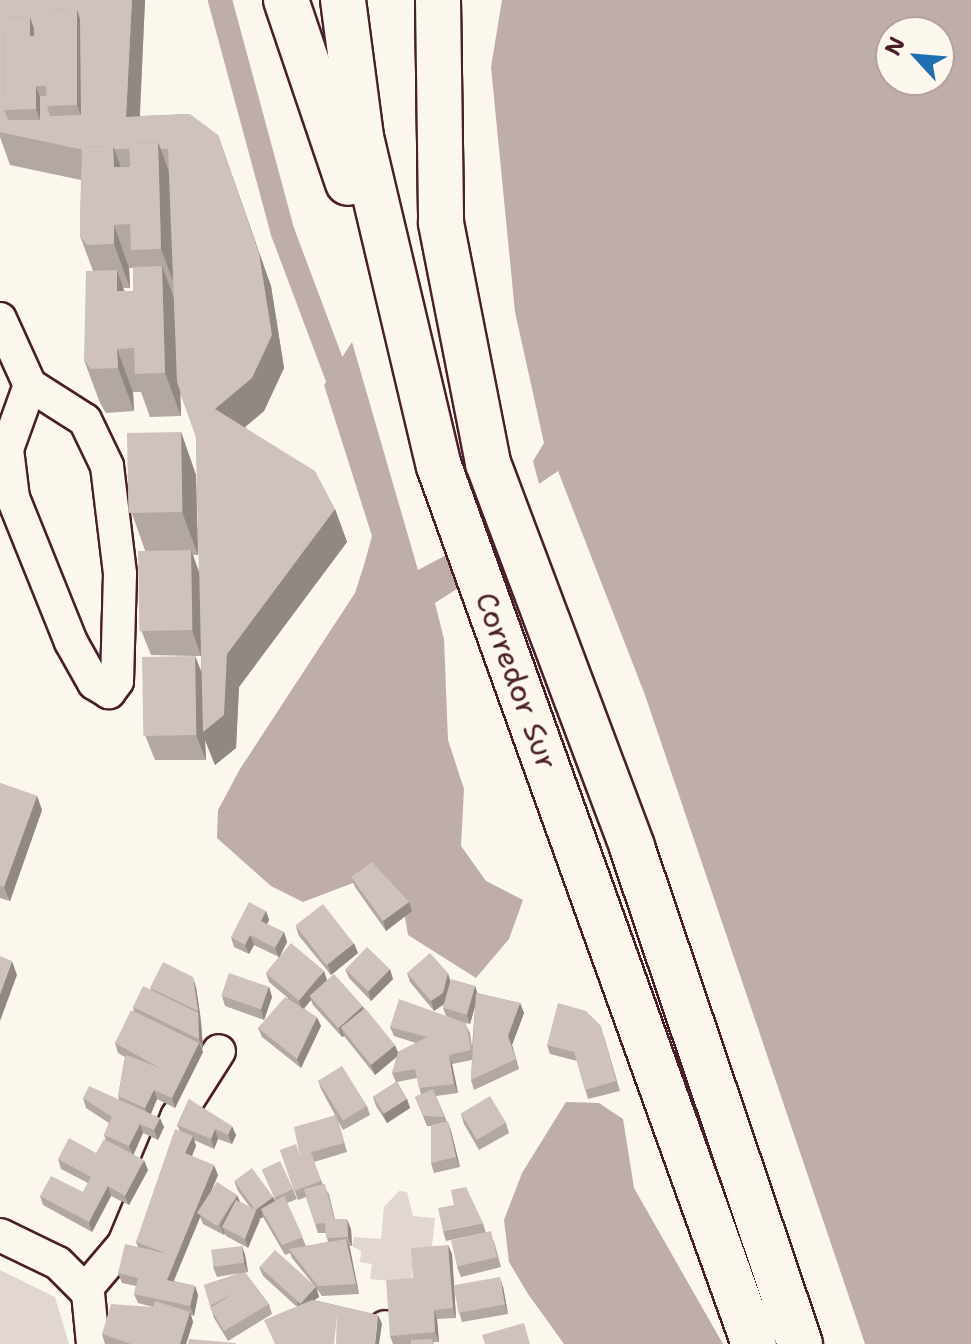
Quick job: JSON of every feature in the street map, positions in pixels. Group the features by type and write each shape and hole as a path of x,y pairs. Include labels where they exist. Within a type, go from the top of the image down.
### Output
{"highway":[{"path":"286,0 397,310"},
{"name":"Corredor Sur","path":"343,0 361,137 397,310 469,553 687,1141 754,1344"},
{"name":"Corredor Sur","path":"438,0 439,177 446,269 488,463 632,847 800,1344"},
{"path":"439,177 464,0"}],"street":[{"path":"0,319 30,385 85,420 107,466 120,574 117,681 109,692 94,683 71,642 13,498 7,449 30,385"},
{"path":"85,1290 124,1244 177,1117 219,1051"},
{"path":"0,1235 58,1263 85,1290 96,1343"}],"shaded area":[{"path":"502,0 971,0 971,1344 865,1344 645,695 558,471 539,484 533,461 544,443 515,312 491,67"},
{"path":"352,342 418,570 452,552 466,583 435,603 444,639 448,740 464,789 461,846 486,881 523,900 509,939 476,978 408,935 404,911 353,883 303,902 271,886 217,838 218,810 240,769 355,593 372,536 324,385"},
{"path":"566,1102 599,1103 623,1119 634,1188 723,1344 564,1344 528,1294 509,1262 504,1220 522,1173"},
{"path":"399,1191 407,1192 413,1216 435,1218 431,1256 414,1254 411,1283 370,1279 372,1264 360,1262 361,1251 352,1246 354,1237 381,1239 384,1207"},
{"path":"0,1270 55,1297 69,1344 0,1344"}],"building":[{"path":"0,0 132,0 126,117 190,114 218,135 259,253 272,335 252,378 215,409 315,471 335,509 227,654 224,715 203,732 196,437 177,382 168,149 161,149 158,142 129,143 129,149 114,149 113,146 79,149 0,132","holes":["77,9 80,19 81,115 50,116 47,96 40,96 40,120 8,120 4,110 3,18 30,17 34,36 44,36 44,10"]},
{"path":"77,9 77,105 47,106 46,86 36,86 36,109 4,110 3,18 30,17 30,36 44,36 44,10"},
{"path":"158,142 161,249 131,250 130,224 114,225 114,244 87,245 80,236 82,147 113,146 114,167 130,167 129,143"},
{"path":"162,266 165,373 135,374 134,348 117,349 118,368 91,369 84,360 86,271 117,270 117,291 133,291 133,267"},
{"path":"181,432 182,512 128,513 127,433"},
{"path":"191,550 192,630 139,631 138,551"},
{"path":"195,656 196,735 143,736 142,657"},
{"path":"0,783 37,796 4,887 0,886"},
{"path":"372,862 409,902 383,921 351,877"},
{"path":"249,902 266,911 261,921 284,932 275,948 250,935 245,945 231,937"},
{"path":"323,904 354,943 326,965 295,926"},
{"path":"291,943 324,971 299,1001 266,973"},
{"path":"367,947 390,969 368,992 345,969"},
{"path":"430,953 448,973 443,993 431,1001 407,973"},
{"path":"0,956 12,961 0,994"},
{"path":"163,962 193,977 198,1011 150,988"},
{"path":"229,973 269,987 261,1009 221,996"},
{"path":"334,974 363,1006 338,1028 309,996"},
{"path":"451,979 475,986 467,1015 443,1008"},
{"path":"143,986 198,1013 199,1039 133,1007"},
{"path":"476,993 520,1003 508,1036 516,1059 471,1080"},
{"path":"285,997 317,1017 297,1059 258,1028"},
{"path":"399,999 466,1023 471,1050 449,1055 454,1084 419,1088 415,1069 392,1073 398,1052 427,1037 390,1027"},
{"path":"558,1003 586,1011 601,1026 616,1081 585,1090 574,1052 547,1045"},
{"path":"365,1008 395,1045 371,1065 341,1028"},
{"path":"131,1010 199,1043 172,1098 154,1090 145,1108 118,1096 126,1055 160,1068 115,1043"},
{"path":"342,1066 367,1106 343,1121 318,1081"},
{"path":"396,1082 407,1099 384,1113 373,1097"},
{"path":"89,1086 160,1118 154,1130 140,1124 129,1146 104,1135 112,1117 83,1098"},
{"path":"433,1089 444,1117 423,1116 415,1097"},
{"path":"490,1096 506,1123 477,1140 461,1114"},
{"path":"189,1099 232,1126 228,1135 215,1129 211,1139 177,1125"},
{"path":"336,1115 344,1143 311,1152 321,1181 294,1191 280,1150 296,1144 300,1157 294,1127"},
{"path":"448,1121 456,1157 431,1163 431,1125"},
{"path":"175,1129 193,1136 185,1153 214,1165 167,1280 195,1286 190,1306 134,1294 138,1278 118,1273 125,1244 168,1254 136,1242"},
{"path":"69,1138 96,1153 104,1139 144,1160 125,1196 108,1186 89,1222 40,1196 51,1176 83,1192 91,1177 58,1159"},
{"path":"280,1161 293,1189 275,1198 262,1169"},
{"path":"252,1168 273,1197 255,1210 234,1181"},
{"path":"217,1182 237,1195 217,1226 197,1213"},
{"path":"325,1184 334,1219 347,1219 348,1237 326,1238 325,1223 315,1224 304,1189"},
{"path":"466,1187 483,1223 443,1231 438,1208 454,1205 451,1190"},
{"path":"284,1196 303,1237 282,1245 261,1209"},
{"path":"236,1200 256,1210 245,1239 222,1227"},
{"path":"491,1231 497,1257 457,1267 451,1240"},
{"path":"346,1239 356,1284 318,1286 289,1249"},
{"path":"448,1245 453,1308 434,1310 435,1332 390,1336 386,1280 413,1278 411,1248"},
{"path":"242,1246 244,1263 213,1267 211,1250"},
{"path":"275,1250 316,1287 300,1304 260,1267"},
{"path":"245,1272 269,1304 224,1331 210,1308 236,1292 210,1306 204,1285"},
{"path":"500,1277 505,1305 459,1313 454,1285"},
{"path":"312,1300 378,1315 375,1344 336,1344 337,1315 334,1344 275,1344 264,1320"},
{"path":"155,1301 190,1312 180,1344 131,1344 102,1334 111,1304 153,1307"},
{"path":"524,1323 530,1344 485,1344 482,1335"},
{"path":"189,1339 236,1343 236,1344 188,1344"},
{"path":"432,1339 433,1344 411,1344 411,1340"}],"waterway":[{"path":"220,0 283,233 345,398"}]}
